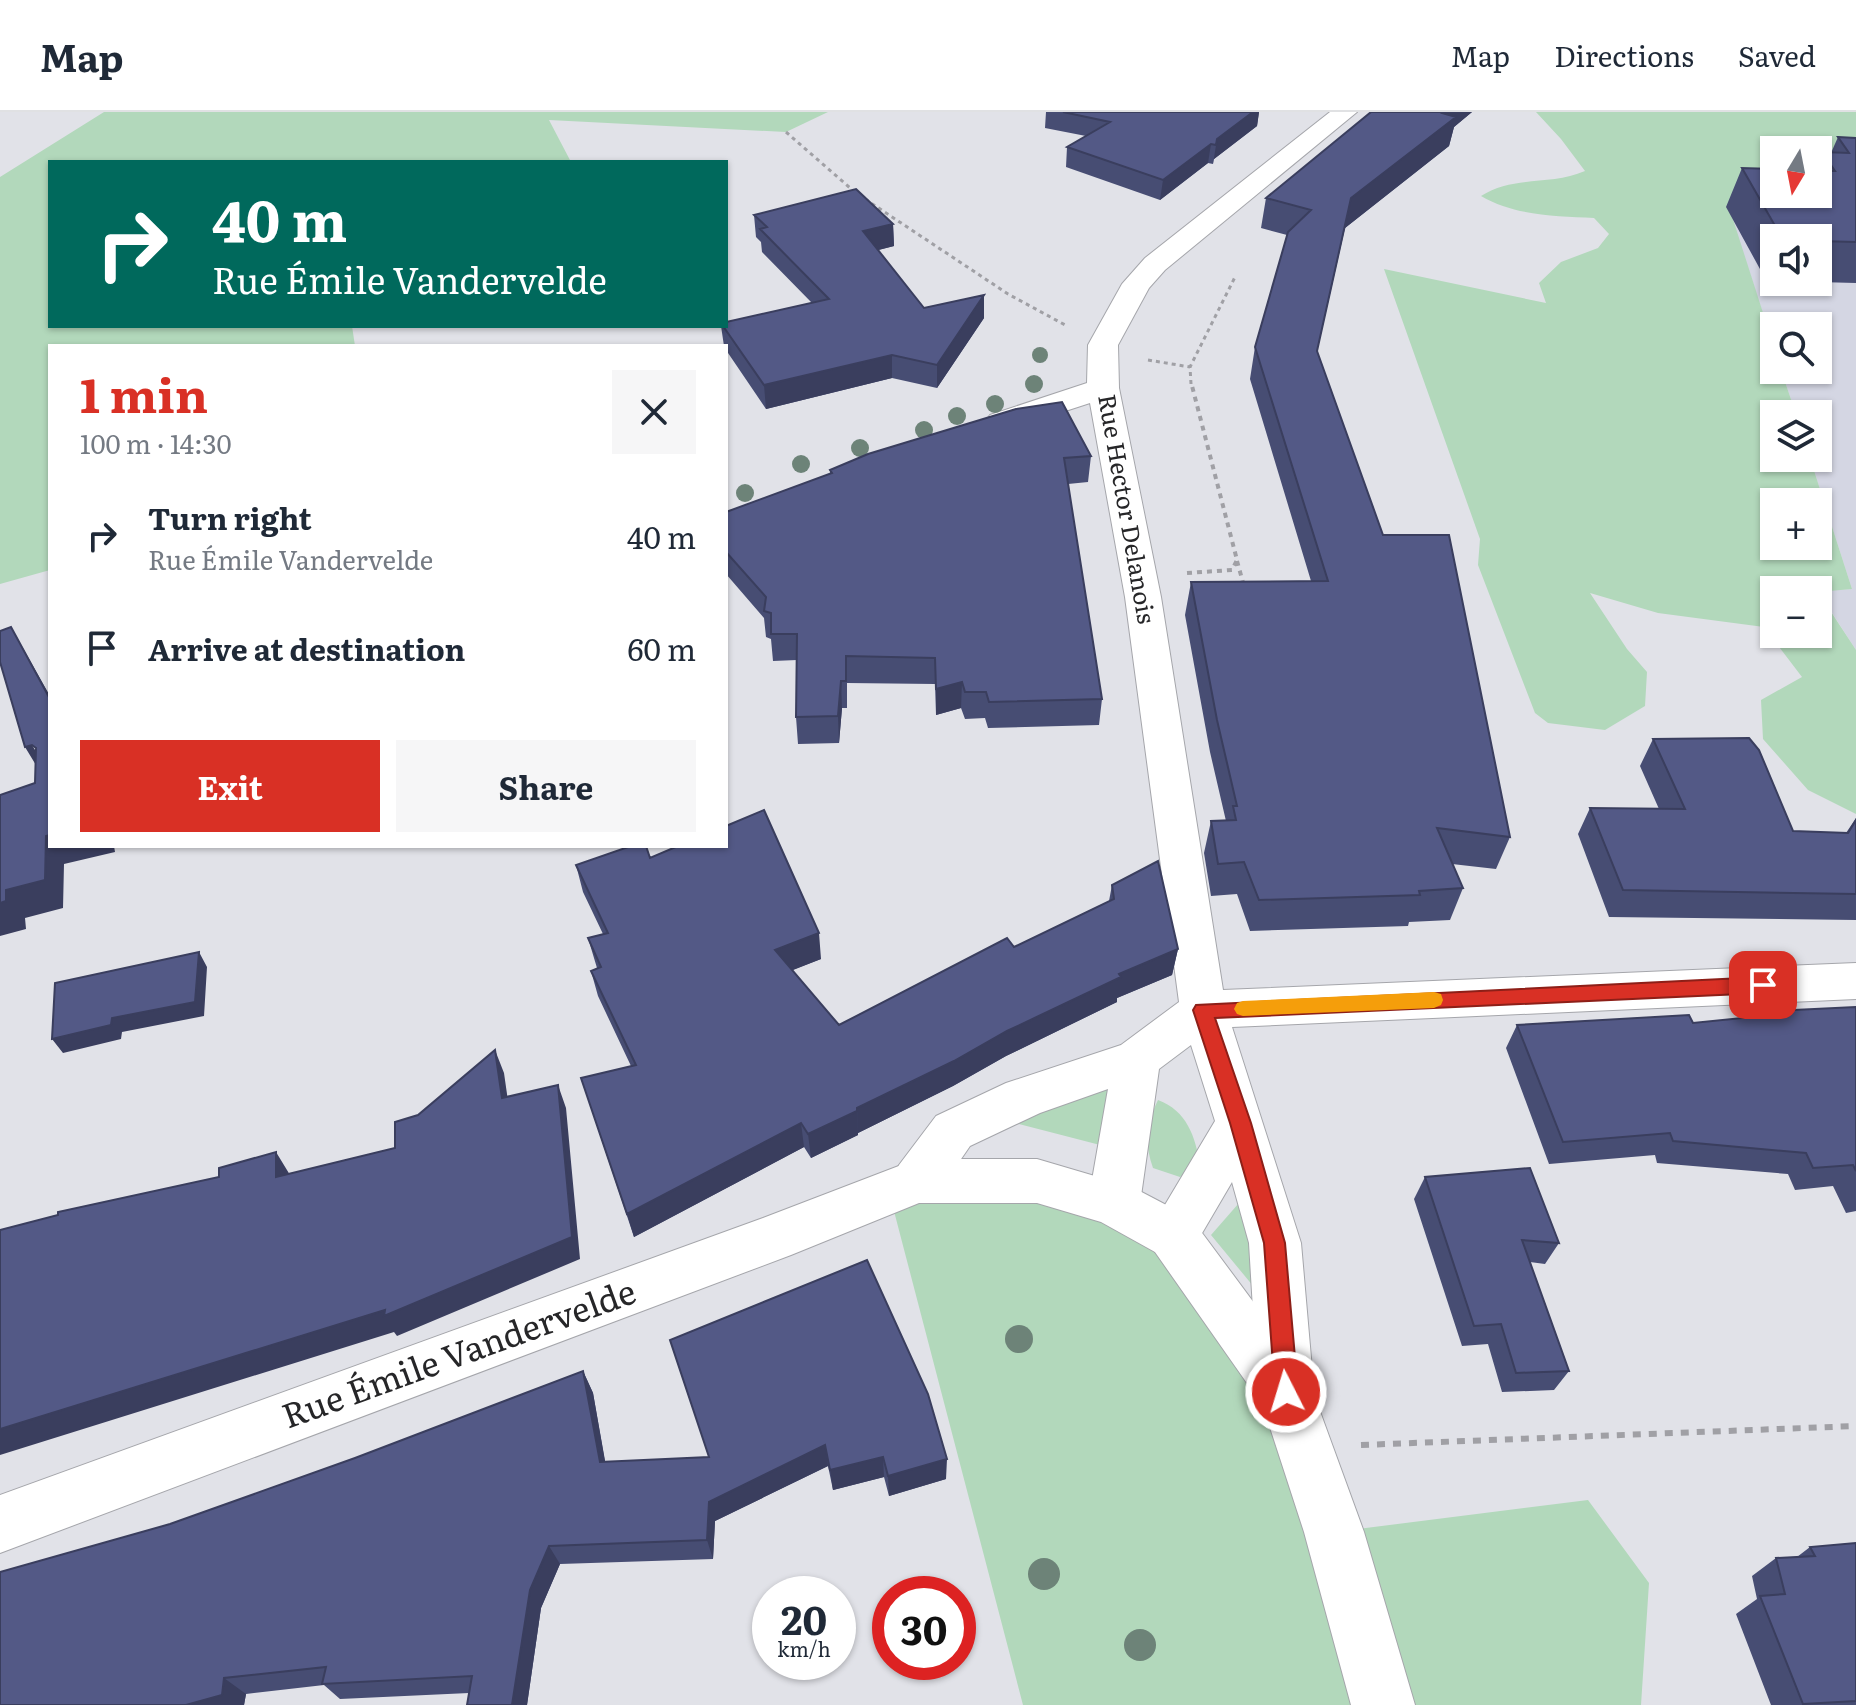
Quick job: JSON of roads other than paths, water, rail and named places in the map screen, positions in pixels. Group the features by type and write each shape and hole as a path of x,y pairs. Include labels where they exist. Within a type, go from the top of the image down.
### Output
{"street":[{"name":"Rue Hector Delanois","path":"1286,1392 1275,1243 1203,1010 1138,573 1103,388 1103,345 1136,284 1155,264 1345,112"},
{"path":"973,431 1103,388"},
{"path":"917,1181 953,1131 1023,1098 1137,1059 1203,1010 1856,981"},
{"path":"1114,1203 1137,1059"},
{"path":"1173,1235 1240,1123"},
{"name":"Rue Émile Vandervelde","path":"0,1524 758,1244 917,1181 1037,1181 1114,1203 1173,1235 1286,1392 1334,1532 1383,1705"}]}
